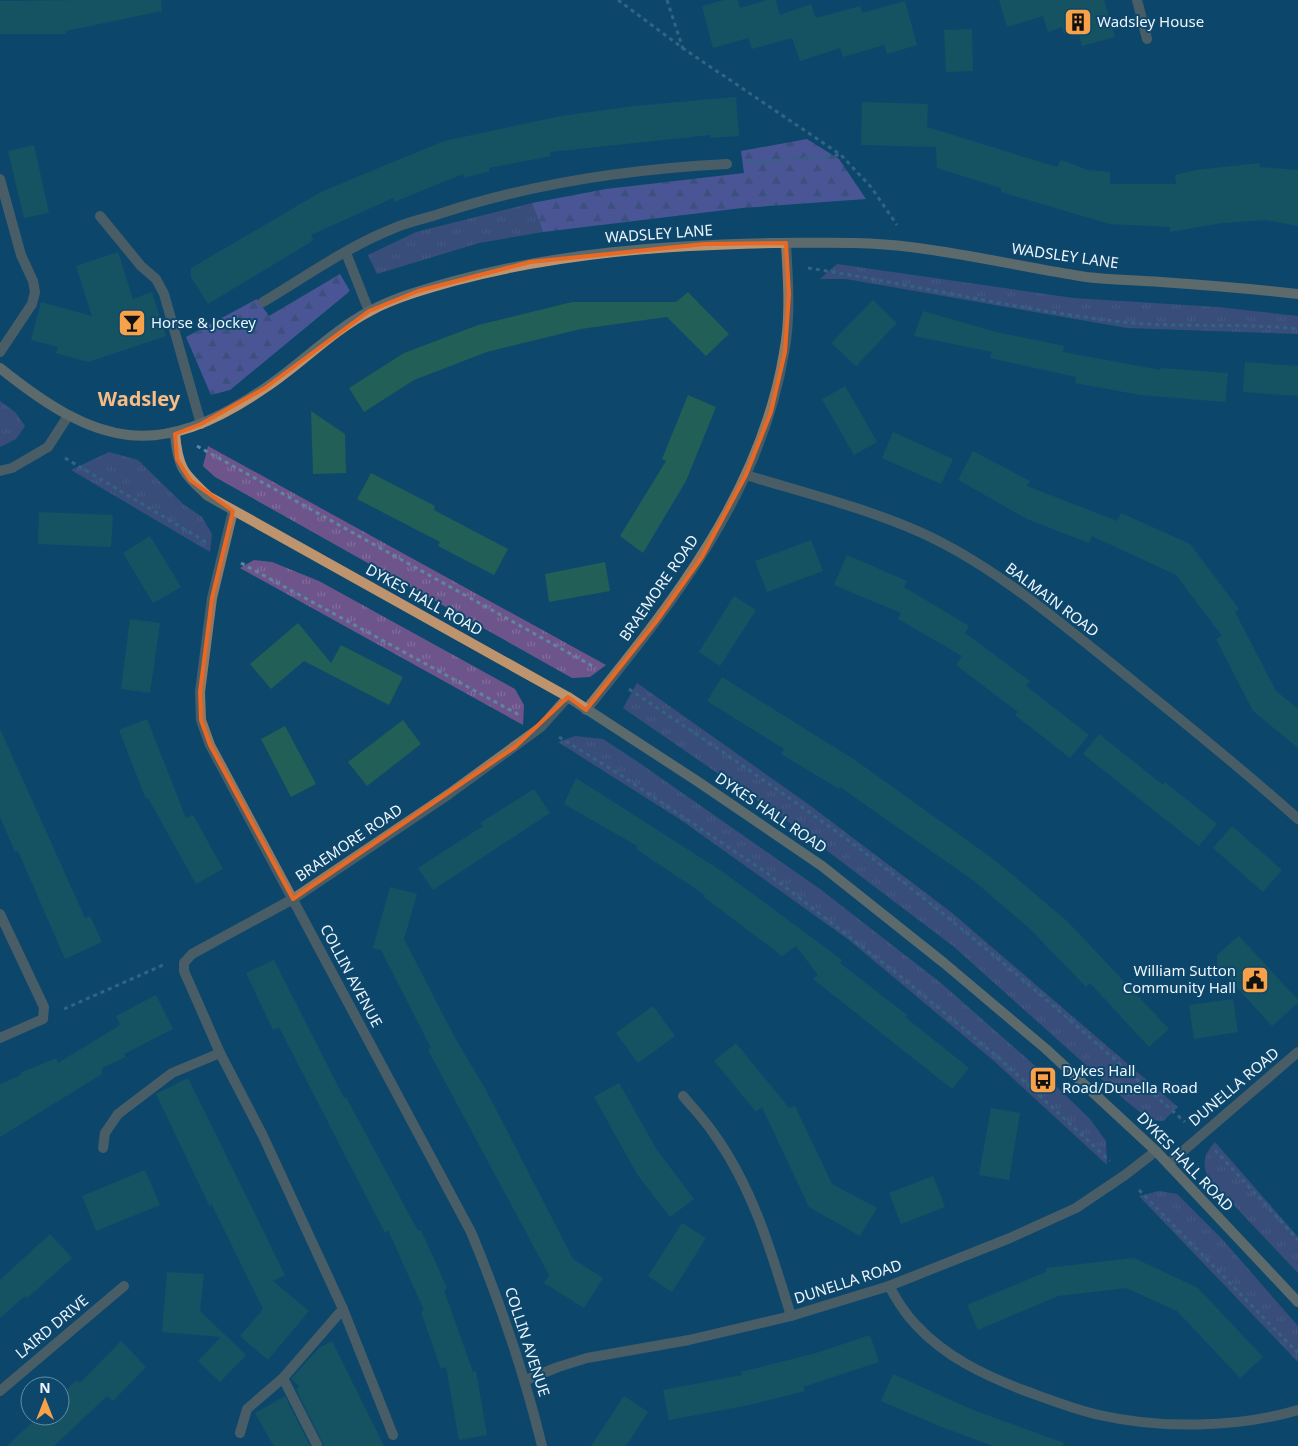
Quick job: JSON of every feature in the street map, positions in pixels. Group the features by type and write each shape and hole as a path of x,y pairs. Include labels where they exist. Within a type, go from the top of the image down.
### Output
{"street":[{"path":"1137,0 1147,39"},
{"path":"263,302 346,253 392,229 518,191 585,179 676,167 727,164"},
{"path":"0,178 20,255 33,281 35,292 32,304 0,352"},
{"path":"100,216 141,266 156,279 164,294 201,424"},
{"name":"WADSLEY LANE","path":"0,368 30,392 68,416 99,429 125,435 175,434 201,424 266,388 369,311 418,291 530,262 704,244 849,241 911,247 1089,277 1249,288 1298,294"},
{"name":"BRAEMORE ROAD","path":"586,710 656,622 702,557 746,475 771,412 785,352 789,294 786,243"},
{"path":"346,253 369,311"},
{"path":"0,471 12,468 48,447 68,416"},
{"name":"DYKES HALL ROAD","path":"175,434 177,459 190,480 208,496 568,697 697,781 822,866 944,963 1046,1049 1156,1150 1298,1302"},
{"name":"BALMAIN ROAD","path":"746,475 865,512 923,534 978,564 1034,602 1248,774 1298,819"},
{"name":"COLLIN AVENUE","path":"233,511 212,598 200,692 201,720 210,745 471,1232 494,1289 526,1380 542,1446"},
{"name":"BRAEMORE ROAD","path":"184,963 192,954 293,899 449,794 541,727 568,697"},
{"path":"0,914 44,1007 43,1018 0,1038"},
{"path":"184,963 184,971 220,1053 263,1136 343,1309 393,1435"},
{"name":"DUNELLA ROAD","path":"1168,1164 1298,1052"},
{"path":"103,1148 105,1133 118,1114 172,1073 220,1053"},
{"path":"683,1096 715,1134 744,1185 768,1242 792,1316"},
{"name":"DUNELLA ROAD","path":"526,1380 587,1358 689,1340 792,1316 889,1286 1010,1238 1076,1208 1125,1175 1156,1150"},
{"name":"LAIRD DRIVE","path":"0,1391 124,1286"},
{"path":"889,1286 916,1326 958,1360 1005,1383 1054,1402 1099,1415 1145,1422 1198,1424 1237,1423 1276,1417 1298,1410"},
{"path":"240,1434 247,1409 283,1378 343,1309"},
{"path":"283,1378 316,1446"}],"path":[{"path":"618,0 684,49 841,155 871,187 911,247"},
{"path":"667,0 684,49"},
{"path":"727,164 841,155"},
{"path":"787,265 878,279 1036,310 1115,321 1200,327 1298,329"},
{"path":"48,447 223,553 541,727 619,774 767,873 900,976 1000,1058 1125,1175 1298,1353"},
{"path":"43,1018 166,964 184,963"}],"highlighted area":[{"path":"786,243 789,294 785,352 771,412 746,475 702,557 656,622 586,710 568,697 515,747 293,899 210,745 201,720 200,692 212,598 233,511 190,480 177,459 175,434 201,424 265,388 369,311 418,291 530,262 705,244"}],"green space":[{"path":"807,139 839,159 866,199 742,208 543,232 532,203 606,189 744,173 741,151"},
{"path":"532,203 543,232 479,243 377,274 368,255 416,232"},
{"path":"837,264 1073,298 1217,307 1298,316 1298,334 1127,328 846,279 820,279"},
{"path":"340,274 350,291 230,390 211,395 186,337 257,299 269,316"},
{"path":"0,401 15,412 25,426 16,439 0,447"},
{"path":"208,446 606,665 590,677 572,678 215,477 203,466"},
{"path":"109,452 138,460 183,504 202,517 212,534 210,552 71,470"},
{"path":"254,560 272,562 319,581 515,689 524,705 523,725 240,568"},
{"path":"637,683 808,804 951,912 1178,1107 1163,1121 1150,1120 1126,1101 953,946 797,828 623,708"},
{"path":"575,736 603,739 638,762 820,889 941,983 1032,1063 1090,1119 1106,1141 1107,1165 994,1061 849,940 681,820 558,742"},
{"path":"1215,1142 1298,1237 1298,1273 1208,1178 1205,1159"},
{"path":"1159,1191 1177,1194 1223,1240 1298,1326 1298,1362 1139,1196"}],"building":[{"path":"161,0 162,11 66,31 66,34 0,34 0,1"},
{"path":"724,0 738,0 740,8 767,0 776,0 780,15 811,4 816,18 860,6 862,13 905,1 917,45 887,54 884,45 843,57 840,48 800,61 792,38 752,49 748,38 713,48 702,6"},
{"name":"Wadsley House","path":"999,0 1104,0 1115,37 1082,46 1078,31 1064,34 1062,27 1048,32 1043,16 1007,27"},
{"path":"972,29 973,71 946,72 944,30"},
{"path":"736,97 739,136 710,138 710,135 550,152 551,156 489,168 490,171 464,178 463,174 394,202 393,198 311,235 314,240 208,304 191,277 191,268 321,192 444,141 561,116 634,106"},
{"path":"862,102 928,104 927,127 1057,167 1061,160 1088,170 1110,172 1110,184 1176,184 1175,175 1196,170 1259,163 1260,167 1298,170 1298,226 1266,220 1222,223 1170,232 1170,227 1110,224 1001,192 1001,188 937,168 936,147 861,145"},
{"path":"34,145 49,213 24,218 8,151"},
{"path":"118,252 133,299 152,292 166,336 88,362 56,353 58,347 31,340 41,302 92,316 76,266"},
{"path":"688,292 729,334 706,356 667,317 581,329 487,352 414,380 364,412 349,388 404,353 478,325 572,302 676,302"},
{"path":"873,300 897,323 856,366 831,343"},
{"path":"923,311 996,332 1064,346 1063,352 1160,370 1160,368 1228,373 1225,402 1140,395 1075,383 1076,377 990,358 992,352 914,336"},
{"path":"1245,362 1298,366 1298,396 1243,392"},
{"path":"845,386 877,442 854,455 822,399"},
{"path":"688,395 716,407 686,481 643,553 620,536 666,461 662,459"},
{"path":"311,411 345,434 346,473 313,474"},
{"path":"893,432 953,459 941,484 882,458"},
{"path":"973,451 1030,481 1027,486 1117,521 1121,513 1190,544 1239,609 1235,612 1276,691 1298,709 1298,748 1253,711 1216,639 1222,636 1176,575 1092,536 1089,543 1027,519 958,480"},
{"path":"371,473 435,506 434,510 508,549 494,575 438,546 440,542 357,499"},
{"path":"39,512 113,515 111,547 38,544"},
{"path":"150,536 181,587 153,603 123,553"},
{"path":"811,540 823,571 767,592 755,561"},
{"path":"847,555 907,581 904,587 969,626 965,633 1030,681 1026,686 1089,735 1070,758 1015,715 1018,712 956,665 962,656 898,619 901,613 834,585"},
{"path":"605,562 610,591 549,602 545,574"},
{"path":"734,596 756,610 720,666 699,652"},
{"path":"130,619 160,623 150,693 121,689"},
{"path":"298,623 331,663 341,645 403,677 389,705 304,661 271,689 250,664"},
{"path":"722,677 855,760 996,861 1067,921 1169,1029 1149,1047 1090,983 1086,987 1030,929 974,881 840,787 839,789 781,754 784,749 707,701"},
{"path":"147,719 186,818 193,815 223,869 196,884 148,798 146,799 119,730"},
{"path":"403,720 421,744 367,786 348,762"},
{"path":"285,726 316,784 291,797 261,739"},
{"path":"0,729 85,918 90,916 102,942 65,959 18,851 15,852 0,817"},
{"path":"1099,734 1163,785 1165,782 1217,824 1199,846 1083,754"},
{"path":"576,778 723,872 842,960 840,963 907,1015 905,1017 969,1068 952,1089 813,979 818,975 796,946 782,956 704,897 705,895 636,849 637,846 564,804"},
{"path":"534,789 550,813 433,890 418,868 483,826 480,823"},
{"path":"1232,826 1282,870 1263,892 1213,848"},
{"path":"390,887 417,894 404,939 454,1036 486,1090 573,1259 603,1278 584,1308 544,1283 549,1275 428,1050 431,1048 381,950 373,948"},
{"name":"William Sutton Community Hall","path":"1239,936 1298,1000 1298,1003 1272,1026 1217,965 1217,955"},
{"path":"274,960 344,1098 346,1097 418,1231 421,1230 447,1288 444,1290 473,1372 476,1371 487,1435 459,1440 446,1367 441,1369 421,1312 424,1310 388,1230 385,1233 279,1027 273,1030 246,973"},
{"path":"156,995 173,1029 124,1054 126,1057 102,1068 102,1074 0,1137 0,1084 21,1075 20,1073 56,1058 58,1063 120,1025 116,1016"},
{"path":"1233,999 1238,1032 1194,1039 1189,1005"},
{"path":"653,1006 675,1036 638,1063 616,1033"},
{"path":"736,1043 789,1108 795,1106 832,1184 877,1208 860,1236 809,1207 762,1107 756,1112 714,1061"},
{"path":"188,1078 285,1275 273,1281 309,1311 268,1360 240,1336 263,1309 211,1203 210,1207 156,1094"},
{"path":"619,1083 657,1150 694,1199 670,1217 637,1174 594,1097"},
{"path":"991,1108 1020,1113 1009,1180 979,1175"},
{"path":"145,1170 160,1205 96,1231 82,1196"},
{"path":"933,1176 945,1207 901,1224 889,1193"},
{"path":"682,1223 706,1238 672,1292 648,1276"},
{"path":"50,1234 72,1258 27,1298 25,1296 0,1318 0,1280"},
{"path":"1134,1258 1198,1288 1263,1357 1240,1378 1177,1311 1126,1288 1058,1296 978,1330 967,1305 1046,1272 1046,1268"},
{"path":"167,1272 204,1274 200,1311 246,1355 220,1382 198,1361 221,1337 162,1332"},
{"path":"870,1335 879,1362 803,1387 805,1391 749,1405 669,1420 663,1390 742,1375 741,1372 816,1353"},
{"path":"121,1341 146,1367 113,1401 107,1396 54,1446 7,1446 28,1426 70,1426 70,1387 77,1380 80,1383"},
{"path":"332,1341 384,1446 324,1446 296,1389 300,1387 291,1379 319,1348"},
{"path":"893,1374 973,1410 1064,1443 1063,1446 993,1446 939,1426 881,1401"},
{"path":"285,1396 310,1446 274,1446 255,1413"},
{"path":"624,1396 648,1412 626,1446 591,1446"}],"place":[{"name":"Wadsley House","path":"1078,22"},
{"name":"Horse & Jockey","path":"132,323"},
{"name":"William Sutton Community Hall","path":"1255,980"},
{"name":"Dykes Hall Road/Dunella Road","path":"1043,1080"}],"district":[{"name":"Wadsley","path":"139,399"}]}
